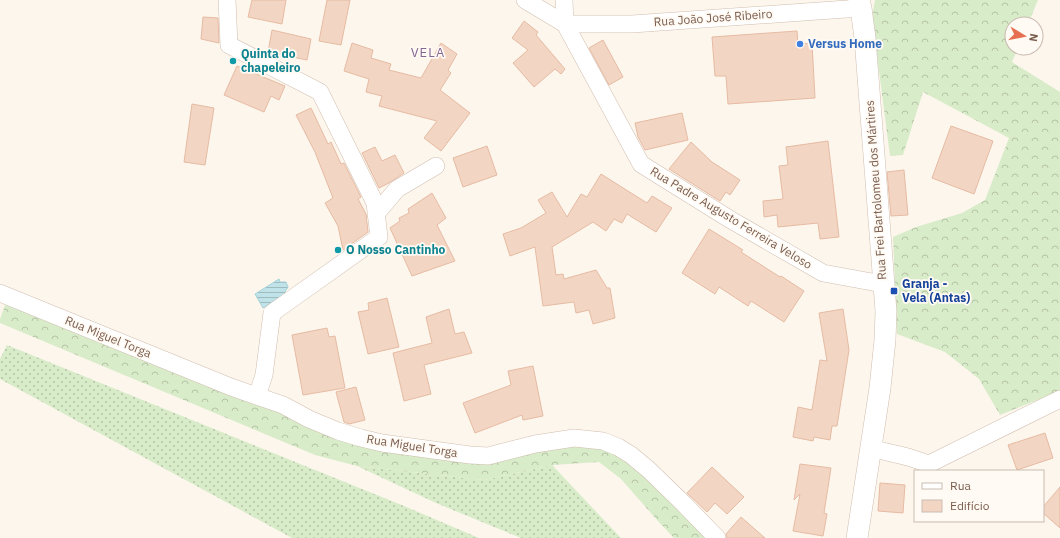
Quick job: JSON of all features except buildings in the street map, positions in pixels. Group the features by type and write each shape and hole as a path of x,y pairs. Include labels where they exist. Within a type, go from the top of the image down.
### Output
{"street":[{"path":"227,0 229,45 320,92 374,203 379,237 272,313 264,375 257,396"},
{"path":"525,0 565,24"},
{"path":"564,0 565,24"},
{"name":"Rua João José Ribeiro","path":"565,24 632,24 861,3"},
{"name":"Rua Frei Bartolomeu dos Mártires","path":"857,538 880,388 885,340 886,311 861,3"},
{"name":"Rua Padre Augusto Ferreira Veloso","path":"565,24 641,164 730,220 823,273 884,284"},
{"path":"376,214 397,189 436,166"},
{"name":"Rua Miguel Torga","path":"0,293 231,387 283,405 309,419 338,431 361,438 382,443 488,456 536,444 574,438 603,441 618,447 631,455 649,470 717,538"},
{"path":"870,448 930,464 1060,399"}],"green space":[{"path":"875,0 1038,0 1031,16 1004,16 1004,56 1015,56 1012,62 1060,92 1060,391 1000,415 979,379 945,352 897,334 893,237 916,227 962,213 985,200 1009,138 923,92 903,155 890,156 872,17"},
{"path":"6,303 380,450 599,446 632,464 706,538 674,538 621,479 599,462 552,465 484,480 357,466 315,455 0,323"},
{"path":"7,345 404,506 479,538 292,538 0,379 0,359"},
{"path":"552,465 621,538 521,538 436,503 357,466 484,480"}],"water":[{"path":"279,279 280,282 286,282 288,287 285,291 286,293 263,308 255,294"}],"place":[{"name":"Versus Home","path":"800,44"},
{"name":"Quinta do chapeleiro","path":"233,61"},
{"name":"O Nosso Cantinho","path":"338,250"},
{"name":"Granja - Vela (Antas)","path":"894,291"}],"district":[{"name":"VELA","path":"428,52"}]}
